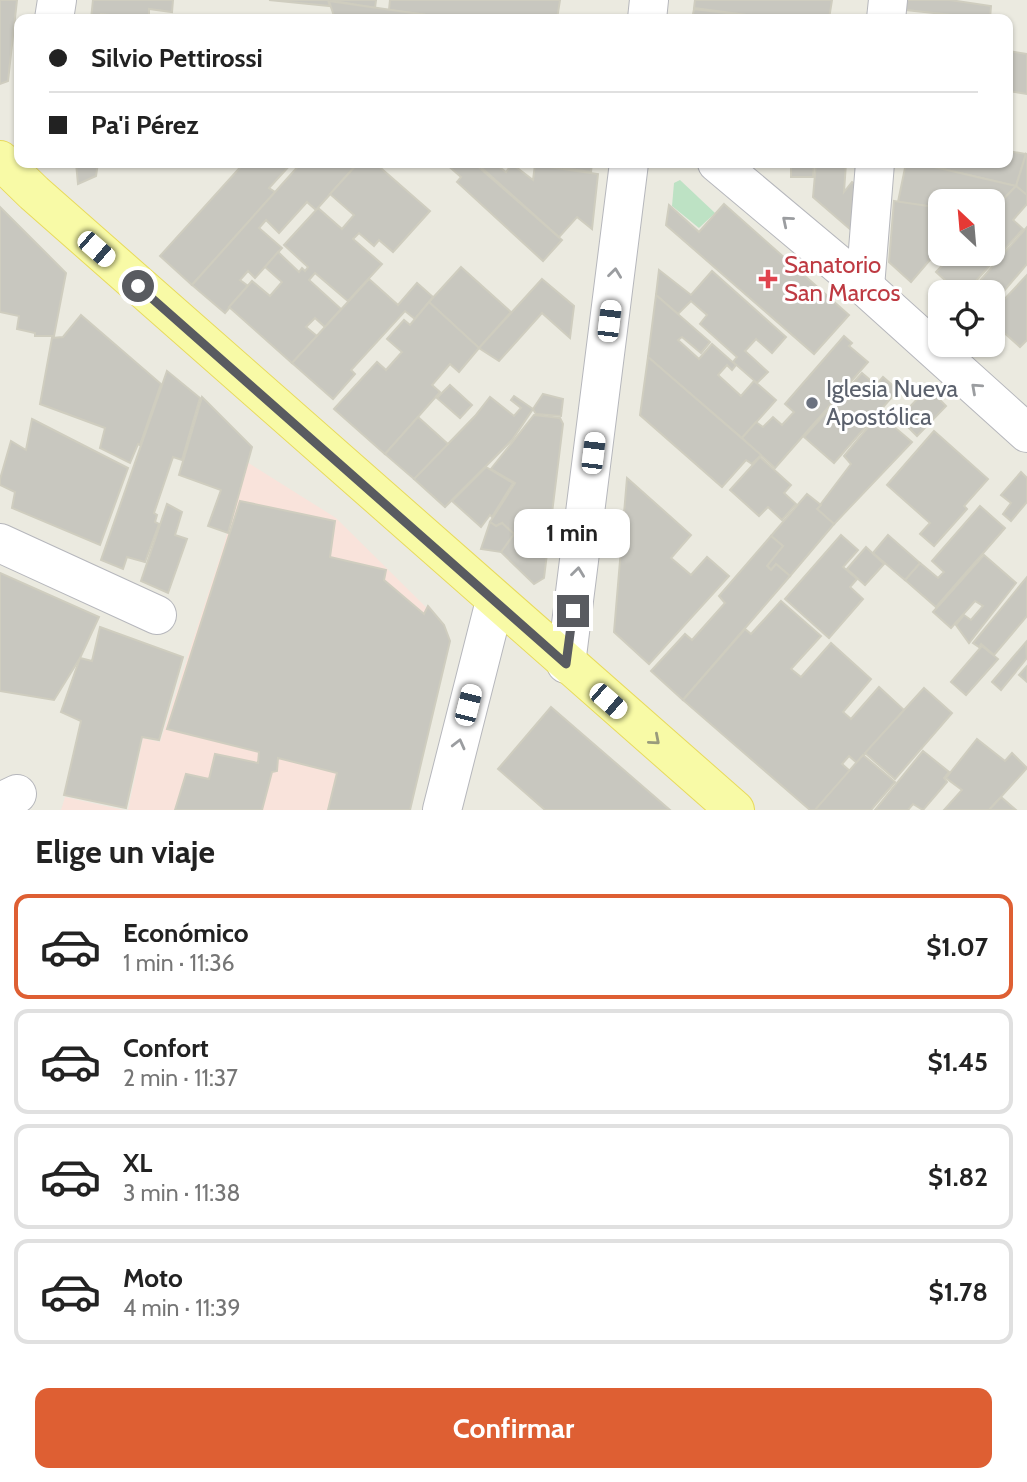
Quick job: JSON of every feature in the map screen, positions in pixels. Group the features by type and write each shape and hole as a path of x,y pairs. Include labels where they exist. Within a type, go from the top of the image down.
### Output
{"main road":[{"path":"16,168 35,178 495,601 735,810"}],"street":[{"path":"566,664 628,168"},
{"path":"723,168 865,287 1027,433"},
{"path":"865,287 875,168"},
{"path":"0,543 157,615"},
{"path":"442,810 495,601"}],"shaded area":[{"path":"247,462 336,518 444,625 407,810 128,810 143,738 160,742 223,548"},
{"path":"65,797 124,810 61,810"}],"green space":[{"path":"680,180 715,213 699,228 672,206 674,183"}],"building":[{"path":"0,0 17,0 8,81 0,84"},
{"path":"93,0 173,0 172,12 149,9 149,14 92,14"},
{"path":"269,0 328,0 330,6"},
{"path":"328,0 376,0 375,8"},
{"path":"390,0 560,0 558,14 419,14 389,10"},
{"path":"695,0 832,0 830,14 739,14 694,8"},
{"path":"907,0 950,0 991,6 990,14 943,14 906,10"},
{"path":"329,1 420,14 333,14"},
{"path":"694,9 734,14 693,14"},
{"path":"1013,52 1027,54 1027,94 1013,92"},
{"path":"1013,152 1026,154 1016,186 939,168 1013,168"},
{"path":"1027,155 1027,195 1016,186"},
{"path":"76,168 97,168 96,176 78,184"},
{"path":"239,168 287,168 269,188 275,192 192,285 160,256"},
{"path":"297,168 354,168 316,210 307,202 279,233 266,220 259,228 282,248 255,278 248,271 240,280 248,286 225,313 192,285"},
{"path":"353,168 381,168 430,211 393,252 379,240 374,246 359,233 353,239 382,264 348,301 315,273 309,280 341,309 325,327 315,318 306,327 317,336 292,363 229,307 252,281 270,296 282,282 265,267 278,252 299,272 302,268 305,271 308,267 284,245 318,208 342,229 354,215 330,194"},
{"path":"451,168 480,168 562,240 543,261 457,182 461,177"},
{"path":"482,168 501,168 506,172 509,168 517,168 533,180 535,168 598,174 592,229 577,217 559,237"},
{"path":"563,168 591,168 591,172"},
{"path":"791,168 814,168 813,177 791,177"},
{"path":"816,168 846,168 844,192 852,182 855,184 851,230 813,197"},
{"path":"905,168 939,168 1016,186 1005,197 1005,189 928,189 928,206 898,202"},
{"path":"1016,186 1027,195 1027,204 1013,220 1023,229 1005,249 1005,197"},
{"path":"894,201 928,206 928,262 911,282 889,262"},
{"name":"Sanatorio San Marcos","path":"724,204 849,315 814,354 666,225 669,205 699,232"},
{"path":"0,207 66,273 54,336 35,336 35,333 17,329 19,316 0,312"},
{"path":"1027,227 1027,264 1005,290 1005,280 981,280 993,266 1005,266 1005,252"},
{"path":"942,266 990,266 977,280 945,280 936,272"},
{"path":"461,267 511,312 479,348 429,302"},
{"path":"659,270 691,295 712,271 786,337 772,353 756,339 745,351 768,372 757,383 733,362 737,357 700,324 707,315 691,301 678,314 656,295"},
{"path":"1027,275 1027,340 1020,347 1005,334 1005,299"},
{"path":"369,279 398,305 417,283 433,297 415,319 405,311 351,370 355,374 333,399 292,363"},
{"path":"542,279 574,306 570,338 542,313 499,361 479,348"},
{"path":"656,295 710,342 701,353 682,337 678,340 699,359 712,344 736,365 732,370 727,365 718,375 741,396 754,381 776,400 742,438 648,357"},
{"path":"429,302 479,348 459,372 450,364 432,385 440,392 385,454 334,409 377,362 386,370 402,352 387,339 404,320 410,325"},
{"path":"81,315 161,384 140,445 138,444 130,463 100,448 105,428 40,404 52,338 63,337"},
{"name":"Iglesia Nueva Apostólica","path":"844,336 852,343 849,346 868,362 775,468 742,438 756,422 763,427 773,417 782,425 794,412 785,404"},
{"path":"648,357 761,455 752,464 746,460 722,487 640,415"},
{"path":"167,371 200,398 182,460 173,457 154,513 157,515 155,522 159,524 145,562 127,557 123,569 101,560"},
{"path":"862,373 876,385 883,377 898,390 834,463 804,437"},
{"path":"450,385 472,405 460,418 437,398"},
{"path":"928,388 946,406 917,436 899,418"},
{"path":"543,394 563,399 561,416 536,414 533,409"},
{"path":"514,396 533,409 512,440 445,507 414,479 490,397 514,416 521,408 511,400"},
{"path":"202,397 252,447 228,533 208,526 221,490 179,475"},
{"path":"879,414 912,442 834,524 817,509 851,464 844,456"},
{"path":"534,415 560,418 563,424 544,578 534,584 501,552 514,534 502,523 496,526 490,522 515,483 491,469"},
{"path":"418,417 448,444 414,479 385,454"},
{"path":"32,419 128,468 100,545 12,508 15,492 0,485 0,479 11,441 26,450"},
{"path":"934,431 988,479 964,506 967,509 934,546 920,534 930,523 887,485"},
{"path":"760,457 791,485 784,493 796,504 782,520 768,507 759,516 730,490"},
{"path":"486,467 513,483 492,517 490,515 481,527 452,501"},
{"path":"1021,472 1027,478 1027,502 1011,521 1003,514 1011,503 1001,495"},
{"path":"627,478 691,535 671,558 691,575 707,557 729,576 649,664 614,632"},
{"path":"807,494 821,505 817,509 834,524 790,576 776,564 771,570 767,566 783,546 771,536"},
{"path":"240,501 335,521 330,557 386,570 384,580 424,614 428,606 444,625 450,641 410,810 328,810 337,773 278,758 277,771 272,772 262,810 175,810 186,774 209,779 215,754 258,763 259,752 167,729"},
{"path":"167,504 182,512 175,535 187,539 168,593 141,581"},
{"path":"980,506 1005,528 936,607 905,580 920,563 938,578 944,572 932,561"},
{"path":"490,522 496,526 502,523 514,534 501,552 481,549"},
{"path":"841,535 858,550 843,567 857,579 850,587 863,599 829,638 785,599"},
{"path":"888,535 920,563 905,580 873,553"},
{"path":"771,536 783,546 767,566 771,570 776,564 790,576 683,700 651,671 685,634 692,640 725,603 719,596"},
{"path":"866,547 884,564 865,585 847,569"},
{"path":"984,555 1016,583 969,643 956,625 964,615 971,620 983,606 975,601 951,628 933,612"},
{"path":"0,573 99,617 80,658 54,700 0,691"},
{"path":"1027,577 1027,616 994,655 981,644 979,647 973,643"},
{"path":"781,601 821,636 791,669 801,677 831,643 871,679 843,712 851,719 879,687 904,710 857,763 849,756 842,764 850,771 815,810 810,810 683,700 745,629 751,634"},
{"path":"100,627 183,657 159,740 142,737 126,808 64,795 81,721 61,712 80,658 92,661"},
{"path":"1026,642 1027,658 1001,690 992,682"},
{"path":"982,646 998,659 966,695 951,682"},
{"path":"1027,666 1027,682 1019,675"},
{"path":"924,688 952,713 895,779 865,753"},
{"path":"551,707 670,810 545,810 498,769"},
{"path":"977,739 1005,761 1012,753 1027,768 989,810 944,810 962,790 946,778"},
{"path":"923,751 949,772 944,778 947,782 923,810 913,804 908,810 875,810"},
{"path":"863,755 895,782 871,810 815,810"},
{"path":"1001,797 1016,810 989,810"}],"place":[{"name":"Sanatorio San Marcos","path":"768,279"},
{"name":"Iglesia Nueva Apostólica","path":"812,403"}],"route":[{"path":"138,286 566,664 573,611"}]}
